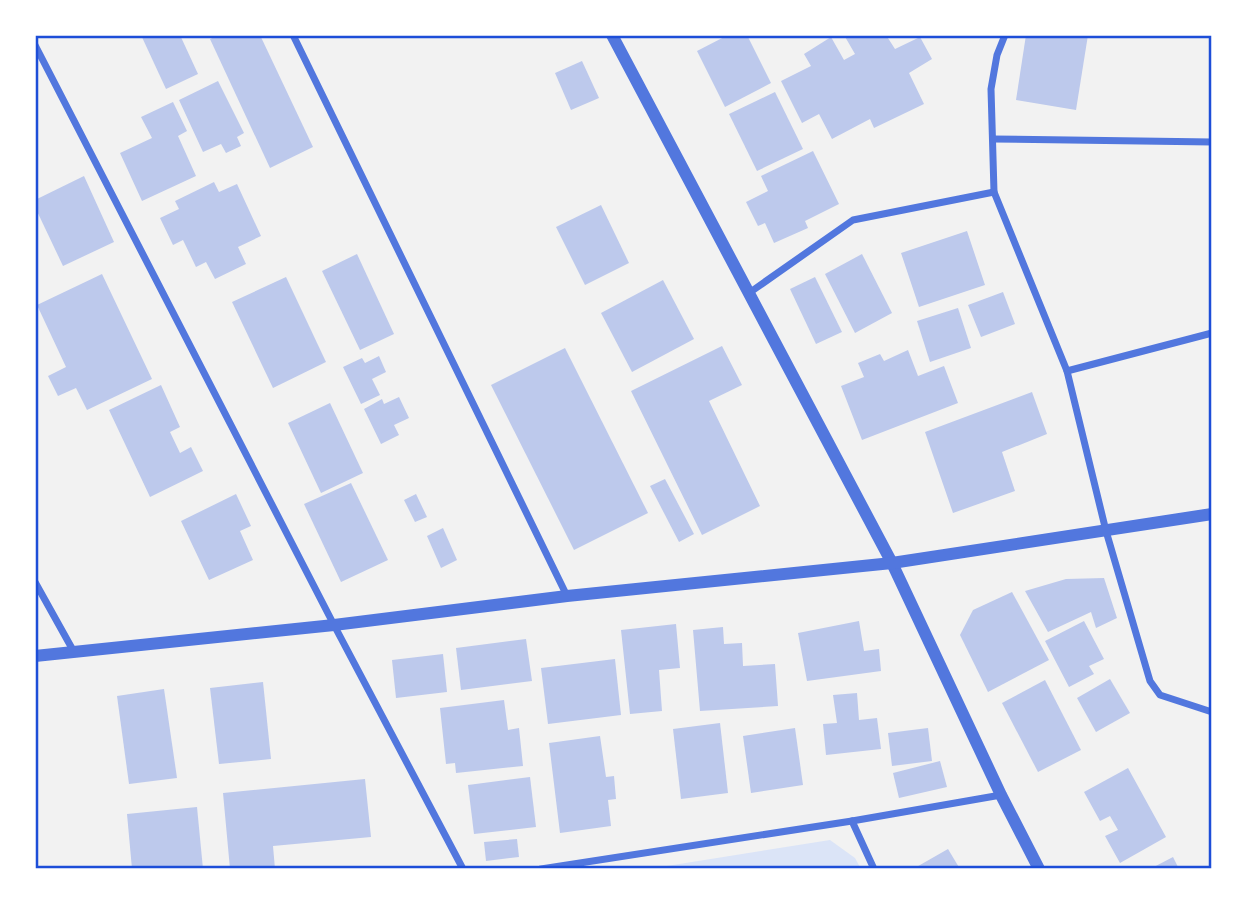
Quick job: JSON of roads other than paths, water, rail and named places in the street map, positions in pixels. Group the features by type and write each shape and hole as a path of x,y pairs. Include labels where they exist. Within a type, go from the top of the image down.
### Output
{"street":[{"path":"293,35 568,596"},
{"path":"612,35 892,563 1038,869"},
{"path":"1005,35 997,55 991,89 994,192 1067,371 1106,531 1150,681 1160,695 1212,712"},
{"path":"35,45 463,869"},
{"path":"993,139 1212,142"},
{"path":"749,293 853,220 994,192"},
{"path":"1067,371 1212,333"},
{"path":"35,656 334,625 568,596 892,563 1212,513"},
{"path":"35,582 74,652"},
{"path":"541,869 1001,795"},
{"path":"852,821 874,869"}]}
